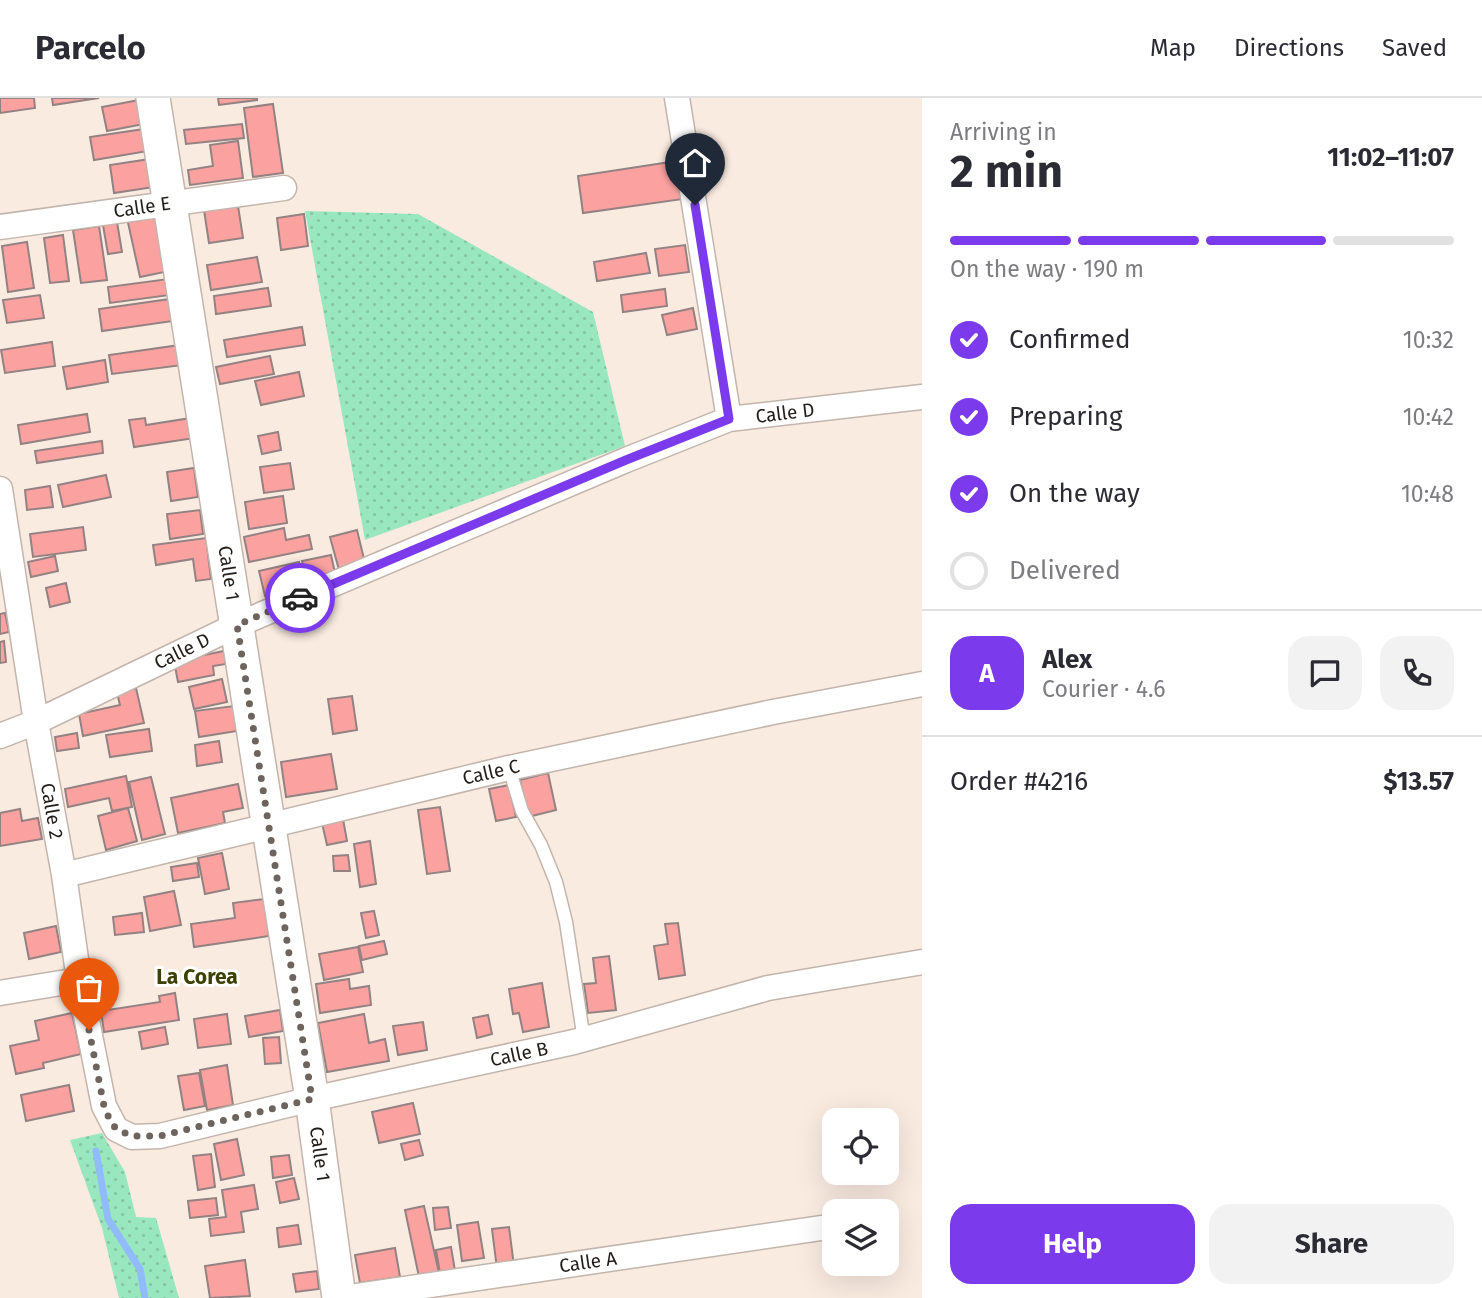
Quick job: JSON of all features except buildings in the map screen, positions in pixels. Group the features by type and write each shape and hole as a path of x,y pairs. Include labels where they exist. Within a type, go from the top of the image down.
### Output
{"street":[{"name":"Calle 1","path":"153,98 312,1099 340,1298"},
{"path":"677,98 729,419"},
{"name":"Calle E","path":"0,227 284,188"},
{"name":"Calle D","path":"0,736 36,722 237,625 729,419 922,397"},
{"name":"Calle 2","path":"0,489 79,980 104,1106 116,1129"},
{"name":"Calle C","path":"64,875 509,768 773,712 922,684"},
{"name":"Calle B","path":"116,1129 132,1136 160,1136 312,1099 584,1040 768,988 922,962"},
{"path":"0,993 79,980"},
{"name":"Calle A","path":"340,1298 822,1228"}],"lane":[{"path":"509,768 522,811 541,845 559,895 566,922 584,1040"}],"green space":[{"path":"305,211 418,214 593,312 625,446 365,540"},
{"path":"102,1133 125,1172 136,1217 156,1218 179,1298 119,1298 102,1228 70,1140"}],"waterway":[{"path":"96,1151 108,1219 140,1269 145,1298"}],"way so far":[{"path":"89,1030 104,1106 116,1129 132,1136 160,1136 312,1099 237,625 300,598"}],"district":[{"name":"La Corea","path":"197,977"}],"route":[{"path":"300,598 729,419 695,205"}]}
